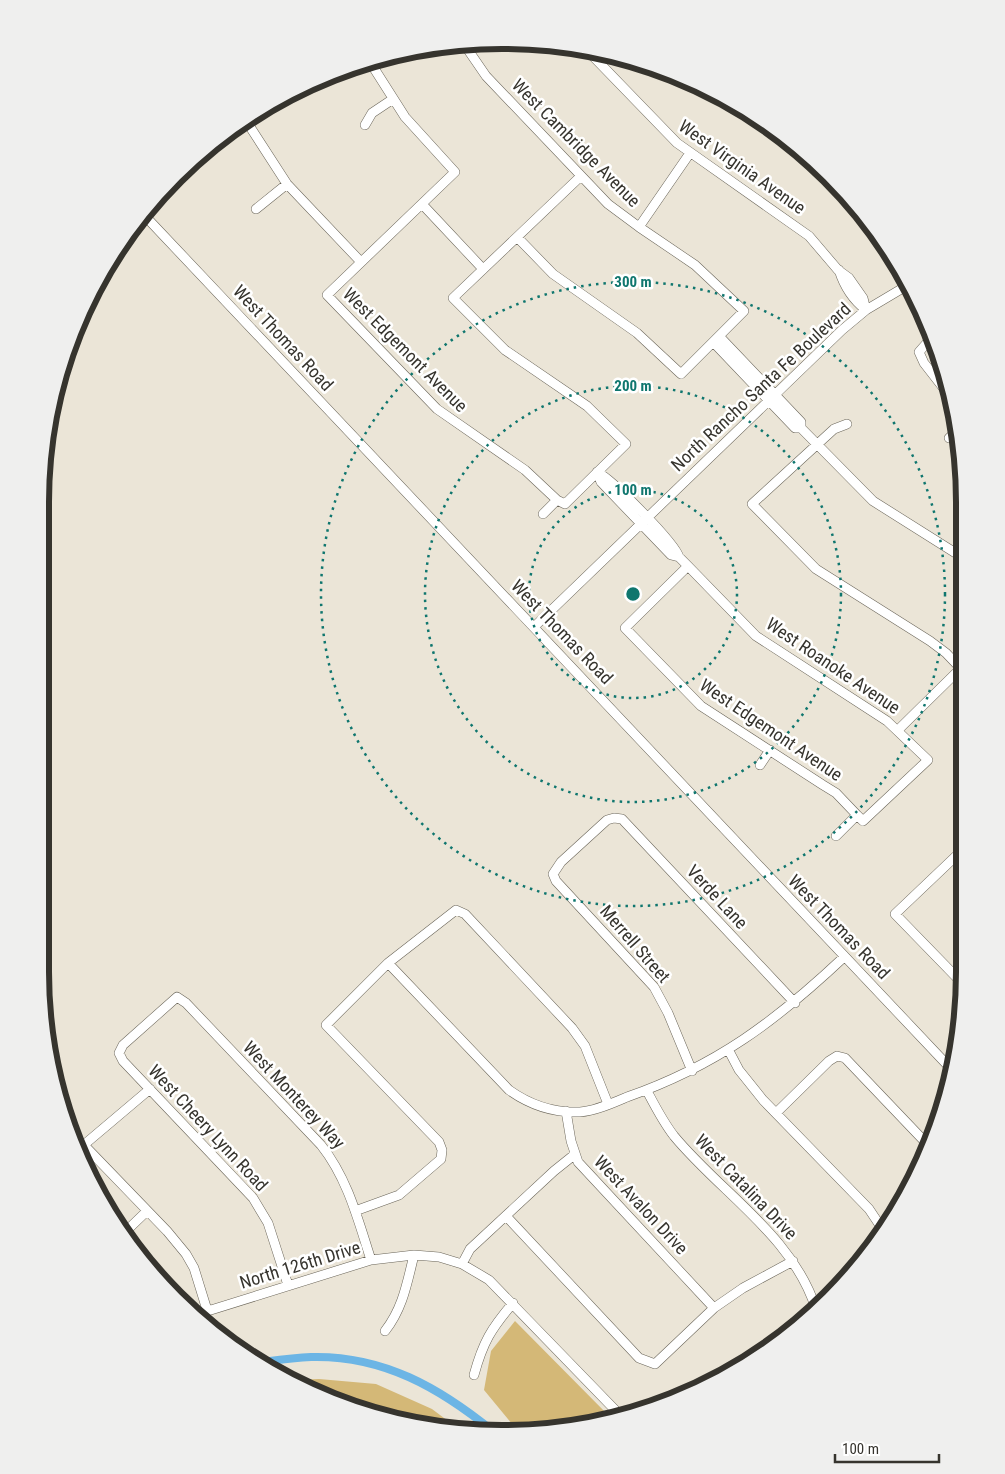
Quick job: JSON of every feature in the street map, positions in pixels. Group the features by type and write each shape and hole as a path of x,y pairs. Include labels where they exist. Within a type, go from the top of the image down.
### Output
{"street":[{"name":"West Cambridge Avenue","path":"468,50 486,76 608,204 639,228 695,265 744,311 716,339"},
{"name":"West Virginia Avenue","path":"594,58 667,135 690,153 799,227 817,244 838,270 842,281 854,299 866,310"},
{"path":"361,262 455,172 412,126 374,68"},
{"path":"365,125 372,113 393,99"},
{"name":"West Edgemont Avenue","path":"249,126 288,184 361,262 327,295 437,409 525,470 556,500"},
{"path":"639,228 690,153"},
{"path":"543,514 556,500 565,504 626,444 587,406 505,350 453,298 581,176"},
{"path":"256,209 288,184"},
{"path":"422,204 483,269"},
{"name":"West Thomas Road","path":"148,219 535,626 947,1065"},
{"path":"518,237 552,274 637,332 681,374 716,339 772,398 795,428 801,428 872,501 956,553"},
{"name":"North Rancho Santa Fe Boulevard","path":"535,626 866,310 902,289"},
{"path":"927,343 919,352 924,363 941,385"},
{"path":"848,424 834,429 752,504 816,570 930,642 946,653 956,664"},
{"name":"West Roanoke Avenue","path":"598,472 601,482 644,521 671,555 679,557 756,636 899,729 928,760 863,821 857,815"},
{"name":"West Edgemont Avenue","path":"688,566 625,628 697,703 836,794 857,815"},
{"path":"899,729 956,677"},
{"path":"760,765 770,750"},
{"path":"836,836 857,815"},
{"name":"Verde Lane","path":"554,874 561,862 600,826 614,818 622,820 795,1003"},
{"path":"956,856 895,914 956,977"},
{"name":"Merrell Street","path":"554,874 556,882 654,987 668,1013 692,1071"},
{"path":"608,1104 585,1046 572,1028 465,914 456,910 388,963 509,1090 525,1101 544,1109 581,1112 608,1104 647,1091 692,1071 729,1051 795,1003 844,957"},
{"name":"North 126th Drive","path":"355,1211 382,1203 400,1195 441,1158 442,1150 439,1142 326,1025 388,963"},
{"name":"West Monterey Way","path":"119,1053 123,1046 177,998 186,1003 321,1145 334,1162 344,1180 371,1260"},
{"path":"729,1051 750,1084 869,1209 879,1225"},
{"name":"West Cheery Lynn Road","path":"119,1053 123,1061 253,1198 268,1223 288,1285"},
{"path":"776,1113 829,1060 837,1056 845,1058 924,1140"},
{"path":"83,1146 150,1089"},
{"name":"West Catalina Drive","path":"647,1091 674,1136 783,1248 810,1288 814,1301"},
{"name":"West Avalon Drive","path":"566,1111 574,1155 586,1171 714,1308"},
{"path":"86,1151 147,1211 186,1254 194,1268 207,1310"},
{"path":"462,1264 470,1249 554,1171 574,1155"},
{"path":"129,1229 147,1211"},
{"path":"506,1216 639,1358 655,1364 714,1308 743,1288 793,1262"},
{"path":"385,1331 396,1317 404,1299 414,1255 438,1257 462,1264 489,1280 616,1411"},
{"name":"North 126th Drive","path":"202,1312 371,1260 414,1255"},
{"path":"474,1375 482,1345 494,1325 513,1303"}],"shaded area":[{"path":"515,1321 606,1413 562,1421 513,1425 484,1390 491,1351"},
{"path":"305,1380 376,1384 432,1409 449,1422 414,1417 385,1410 329,1391"}],"waterway":[{"path":"270,1361 311,1357 337,1358 386,1368 431,1388 453,1401 484,1424"}]}
